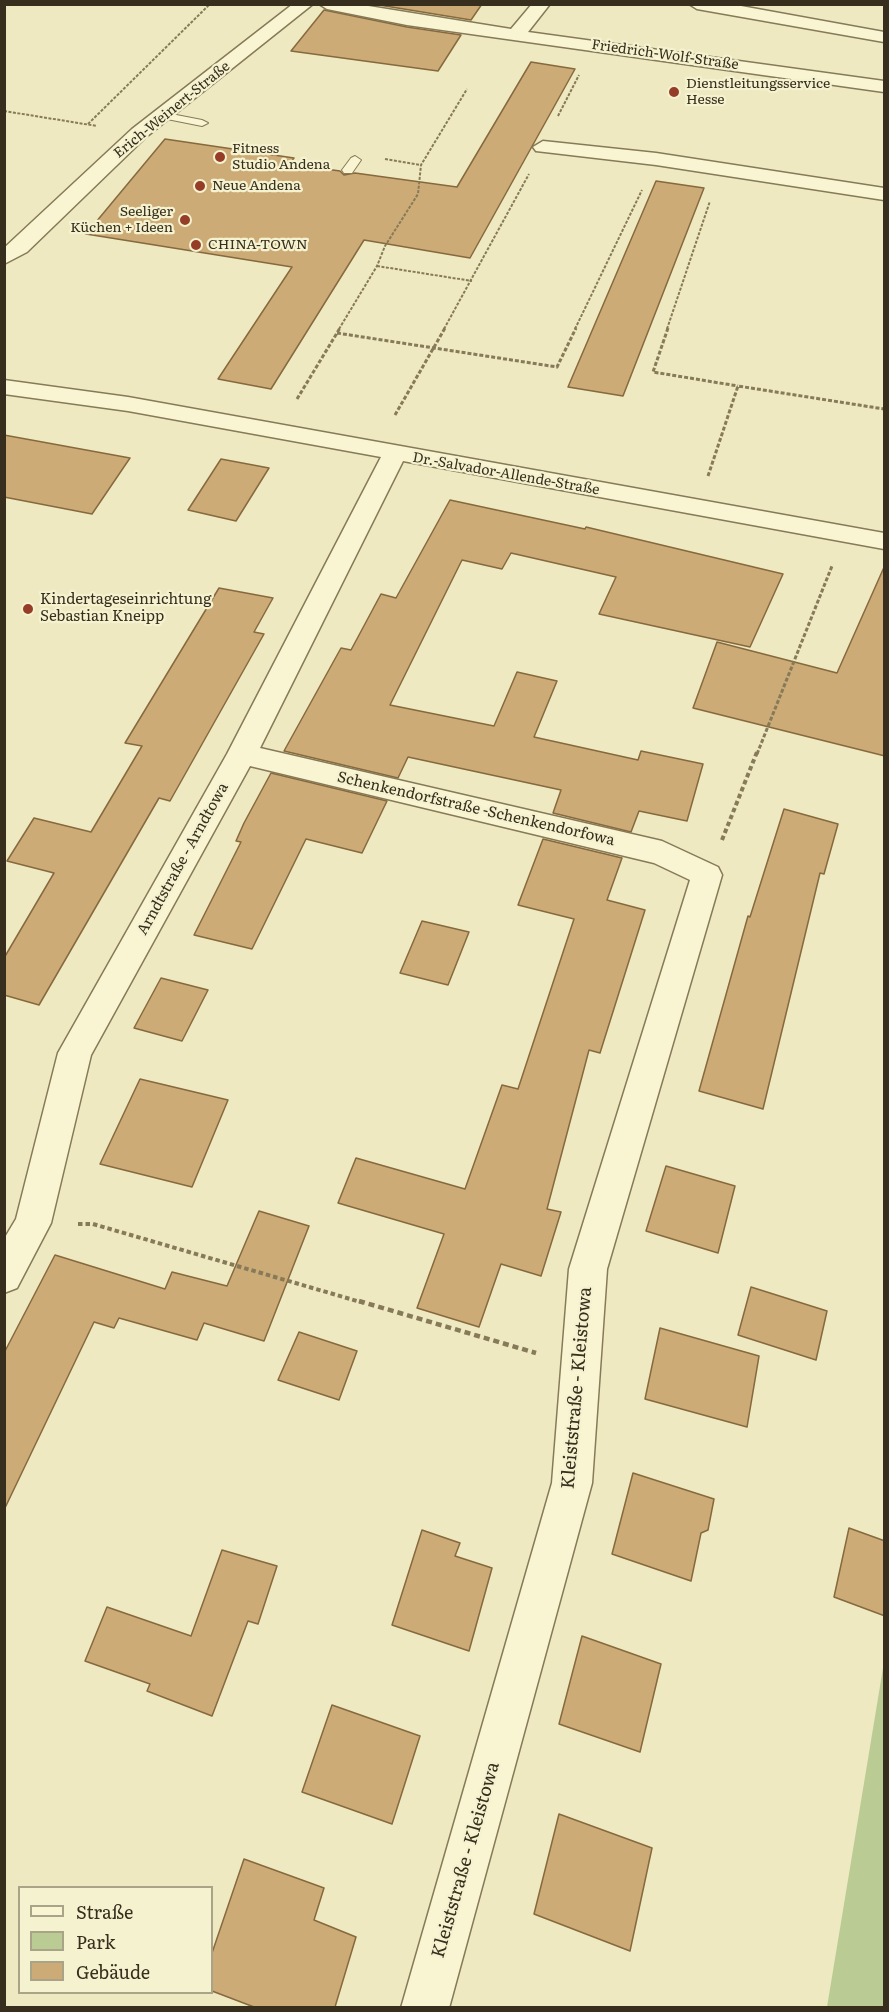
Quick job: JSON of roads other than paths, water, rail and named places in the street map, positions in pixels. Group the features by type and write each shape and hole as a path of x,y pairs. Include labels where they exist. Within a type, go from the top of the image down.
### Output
{"street":[{"name":"Erich-Weinert-Straße","path":"4,268 12,253 139,132 305,4"},
{"name":"Friedrich-Wolf-Straße","path":"327,4 407,20 885,87"},
{"path":"517,34 542,4"},
{"path":"697,4 885,37"},
{"path":"543,147 656,159 885,194"},
{"name":"Dr.-Salvador-Allende-Straße","path":"4,366 128,404"},
{"name":"Dr.-Salvador-Allende-Straße","path":"4,387 128,404 885,541"},
{"name":"Arndtstraße - Arndtowa","path":"4,1276 33,1223 75,1053 242,754 395,454"},
{"name":"Schenkendorfstraße -Schenkendorfowa","path":"242,754 662,853 707,874"},
{"name":"Kleiststraße - Kleistowa","path":"425,2007 572,1483 588,1269 707,874"}],"lane":[{"path":"161,115 202,123"}],"place":[{"name":"Dienstleitungsservice Hesse","path":"674,92"},
{"name":"Fitness Studio Andena","path":"220,157"},
{"name":"Neue Andena","path":"200,186"},
{"name":"Seeliger Küchen + Ideen","path":"185,220"},
{"name":"CHINA-TOWN","path":"196,245"},
{"name":"Kindertageseinrichtung Sebastian Kneipp","path":"28,609"}]}
